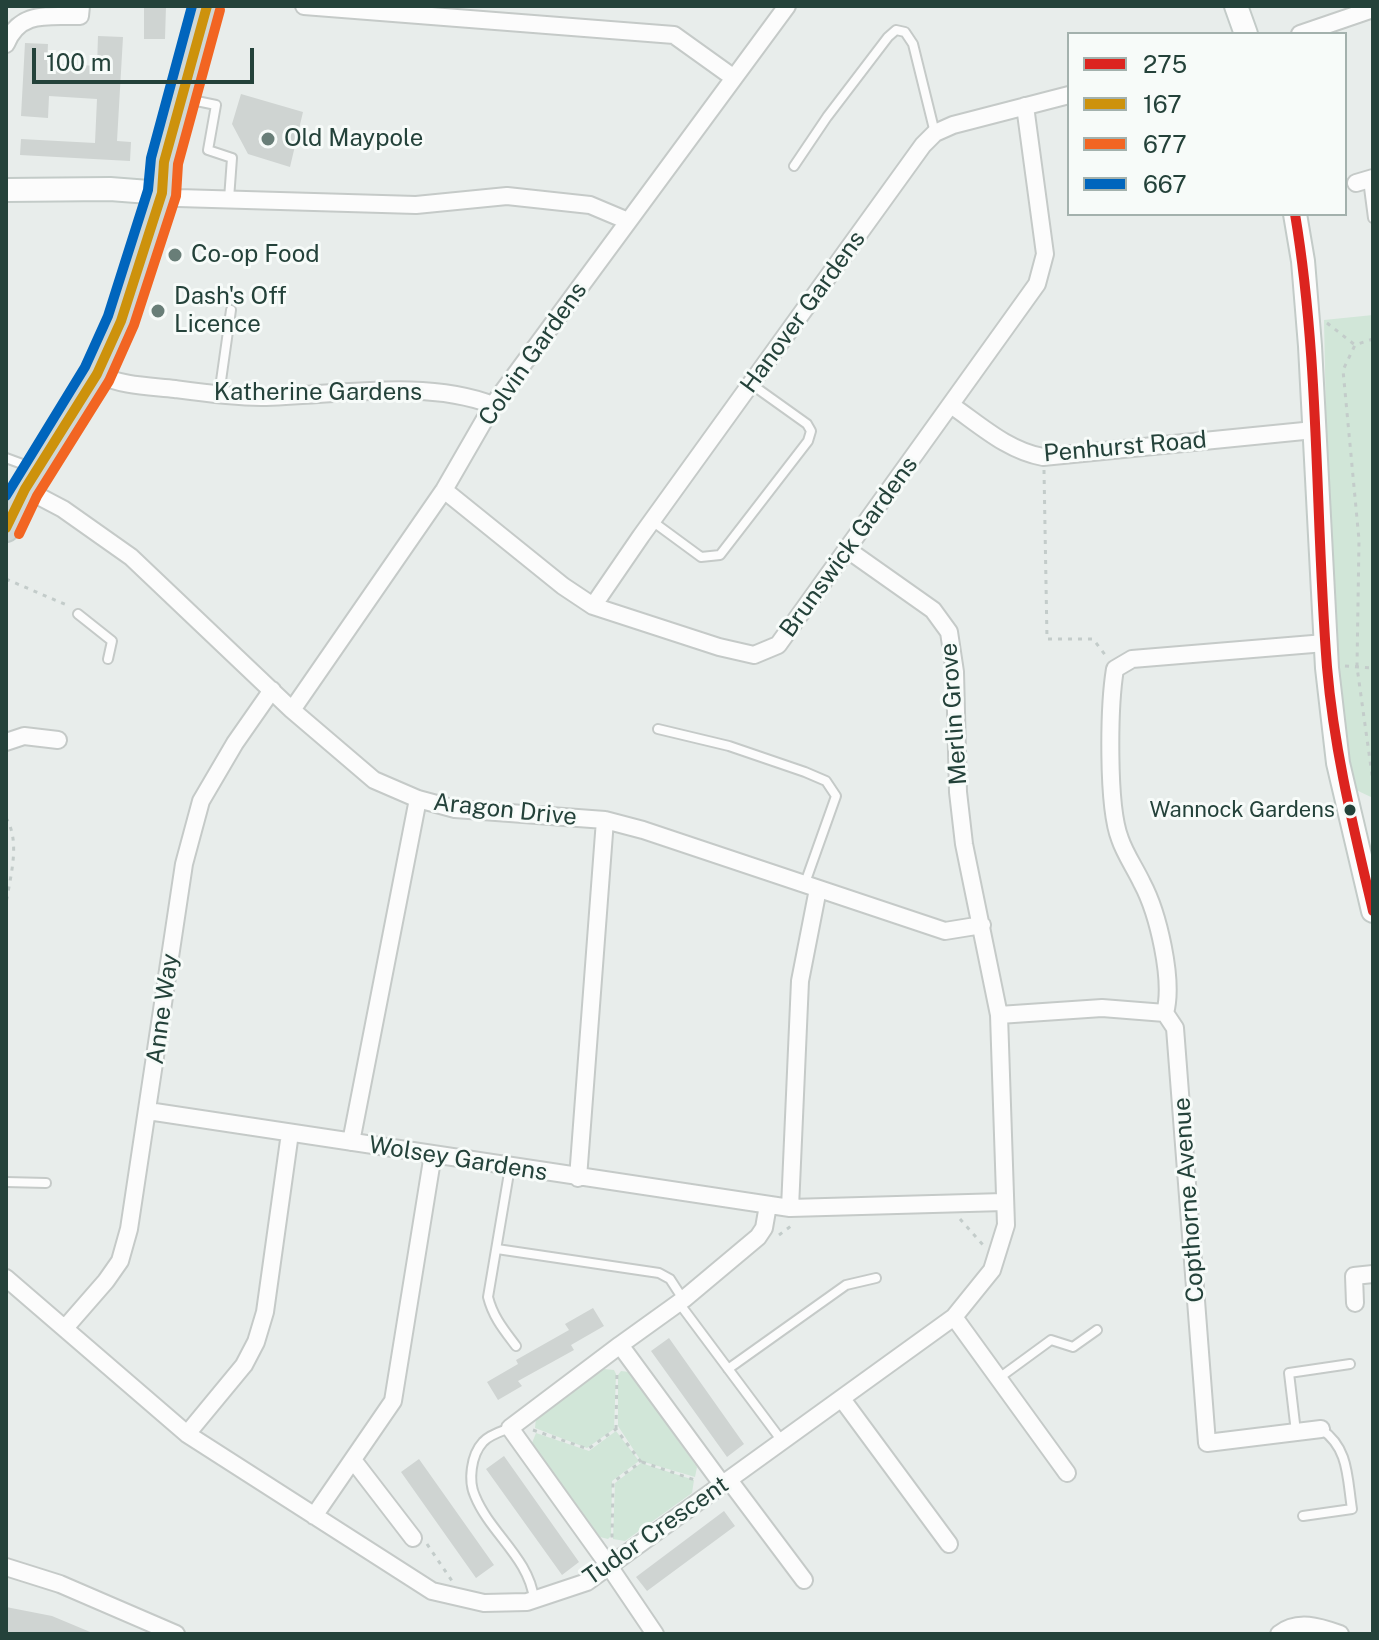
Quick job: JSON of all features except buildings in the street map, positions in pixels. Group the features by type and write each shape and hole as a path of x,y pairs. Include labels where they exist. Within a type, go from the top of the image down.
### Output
{"main road":[{"path":"6,526 31,479 97,374 126,309 162,193 164,162 207,6"}],"street":[{"path":"6,44 12,29 33,17 80,16 81,6"},
{"path":"304,6 674,35 734,78"},
{"name":"Colvin Gardens","path":"292,710 444,490 493,405 787,6"},
{"path":"1236,6 1245,32"},
{"path":"1306,32 1373,9"},
{"path":"935,133 953,125 1067,96"},
{"name":"Brunswick Gardens","path":"444,490 563,586 593,606 719,647 754,655 778,645 1037,284 1045,254 1025,106"},
{"name":"Hanover Gardens","path":"593,606 923,145 935,133"},
{"path":"6,190 110,189 162,193 178,198 416,205 507,196 590,205 628,221"},
{"path":"1295,216 1303,261 1327,668 1338,763 1373,911"},
{"name":"Katherine Gardens","path":"97,374 126,384 219,395 262,397 312,393 419,392 474,398 493,405"},
{"name":"Penhurst Road","path":"951,405 1009,446 1026,455 1043,457 1314,430"},
{"name":"Aragon Drive","path":"31,479 63,509 131,557 292,710 374,780 418,799 455,809 605,820 945,931 982,925"},
{"name":"Merlin Grove","path":"848,550 933,610 949,632 955,672 958,792 964,844 982,925"},
{"path":"999,1015 1102,1008 1165,1013 1165,964 1158,921 1144,885 1119,837 1113,793 1111,709 1115,669 1132,659 1325,643"},
{"name":"Anne Way","path":"65,1328 120,1261 129,1229 184,864 201,801 235,743 272,690"},
{"path":"6,742 24,736 58,740"},
{"path":"351,1142 418,799"},
{"path":"578,1178 605,820"},
{"path":"796,1208 800,981 811,887"},
{"name":"Tudor Crescent","path":"6,1278 187,1434 432,1591 484,1603 534,1600 587,1582 954,1317 984,1281 1006,1225 999,1015 982,925"},
{"name":"Copthorne Avenue","path":"1165,1013 1175,1028 1207,1443 1321,1429"},
{"name":"Wolsey Gardens","path":"148,1111 578,1178 796,1208 1004,1202"},
{"path":"187,1434 244,1365 256,1342 265,1312 290,1133"},
{"path":"314,1516 393,1401 433,1154"},
{"path":"655,1634 510,1428 682,1301 758,1237 764,1228 768,1205"},
{"path":"1355,1303 1354,1276 1373,1274"},
{"path":"954,1317 1067,1473"},
{"path":"620,1345 804,1580"},
{"path":"842,1399 949,1544"},
{"path":"353,1460 413,1538"},
{"path":"6,1567 60,1584 176,1634"},
{"path":"1279,1634 1287,1628 1301,1625 1340,1634"}],"lane":[{"path":"794,166 827,117 896,30 905,32 913,44 935,133"},
{"path":"183,98 216,105 208,150 232,158 229,199"},
{"path":"1366,180 1373,218"},
{"path":"219,395 231,310"},
{"path":"652,521 701,557 720,555 808,441 811,431 807,424 751,384"},
{"path":"6,458 31,479"},
{"path":"75,611 112,641 108,659"},
{"path":"658,729 729,746 826,781 836,796 811,887"},
{"path":"510,1167 488,1297 491,1310 516,1346"},
{"path":"6,1182 46,1183"},
{"path":"497,1249 659,1273 670,1279 728,1369 782,1442"},
{"path":"728,1369 846,1285 876,1278"},
{"path":"998,1378 1051,1340 1073,1347 1097,1330"},
{"path":"1296,1432 1289,1373 1350,1364"},
{"path":"510,1428 483,1442 474,1459 471,1478 474,1496 530,1578 534,1600"},
{"path":"1303,1516 1352,1509 1340,1448 1333,1437 1321,1429"}],"path":[{"path":"1324,320 1355,345"},
{"path":"1373,339 1355,345 1343,370 1359,540 1357,667 1373,782"},
{"path":"1043,457 1047,639 1093,639 1115,669"},
{"path":"6,579 75,611"},
{"path":"1327,668 1331,665 1373,668"},
{"path":"6,818 14,848 6,904"},
{"path":"958,1203 958,1216 996,1256"},
{"path":"758,1237 768,1243 797,1221 796,1208"},
{"path":"617,1369 616,1429 641,1462 695,1480"},
{"path":"533,1430 588,1449 616,1429"},
{"path":"612,1540 613,1482 641,1462"}],"green space":[{"path":"1373,315 1373,798 1354,789 1331,665 1324,320"},
{"path":"604,1369 614,1370 616,1374 614,1429 587,1448 535,1428 536,1418"},
{"path":"621,1371 629,1372 697,1467 695,1477 641,1461 618,1426 618,1375"},
{"path":"616,1431 639,1461 612,1481 611,1536 608,1539 600,1537 532,1443 536,1433 589,1451"},
{"path":"641,1463 694,1480 692,1493 625,1541 613,1539 615,1483"}],"transit line":[{"name":"667","path":"6,496 85,367 108,316 148,190 151,158 192,6"},
{"name":"167","path":"6,528 25,489 97,374 121,321 162,193 164,162 207,6"},
{"name":"677","path":"19,534 37,496 109,381 134,325 176,196 178,164 220,10"},
{"name":"275","path":"1295,216 1309,327 1330,698 1346,790 1373,911"}],"place":[{"name":"Old Maypole","path":"268,139"},
{"name":"Co-op Food","path":"175,255"},
{"name":"Dash's Off Licence","path":"158,311"},
{"name":"Wannock Gardens","path":"1350,810"}]}
